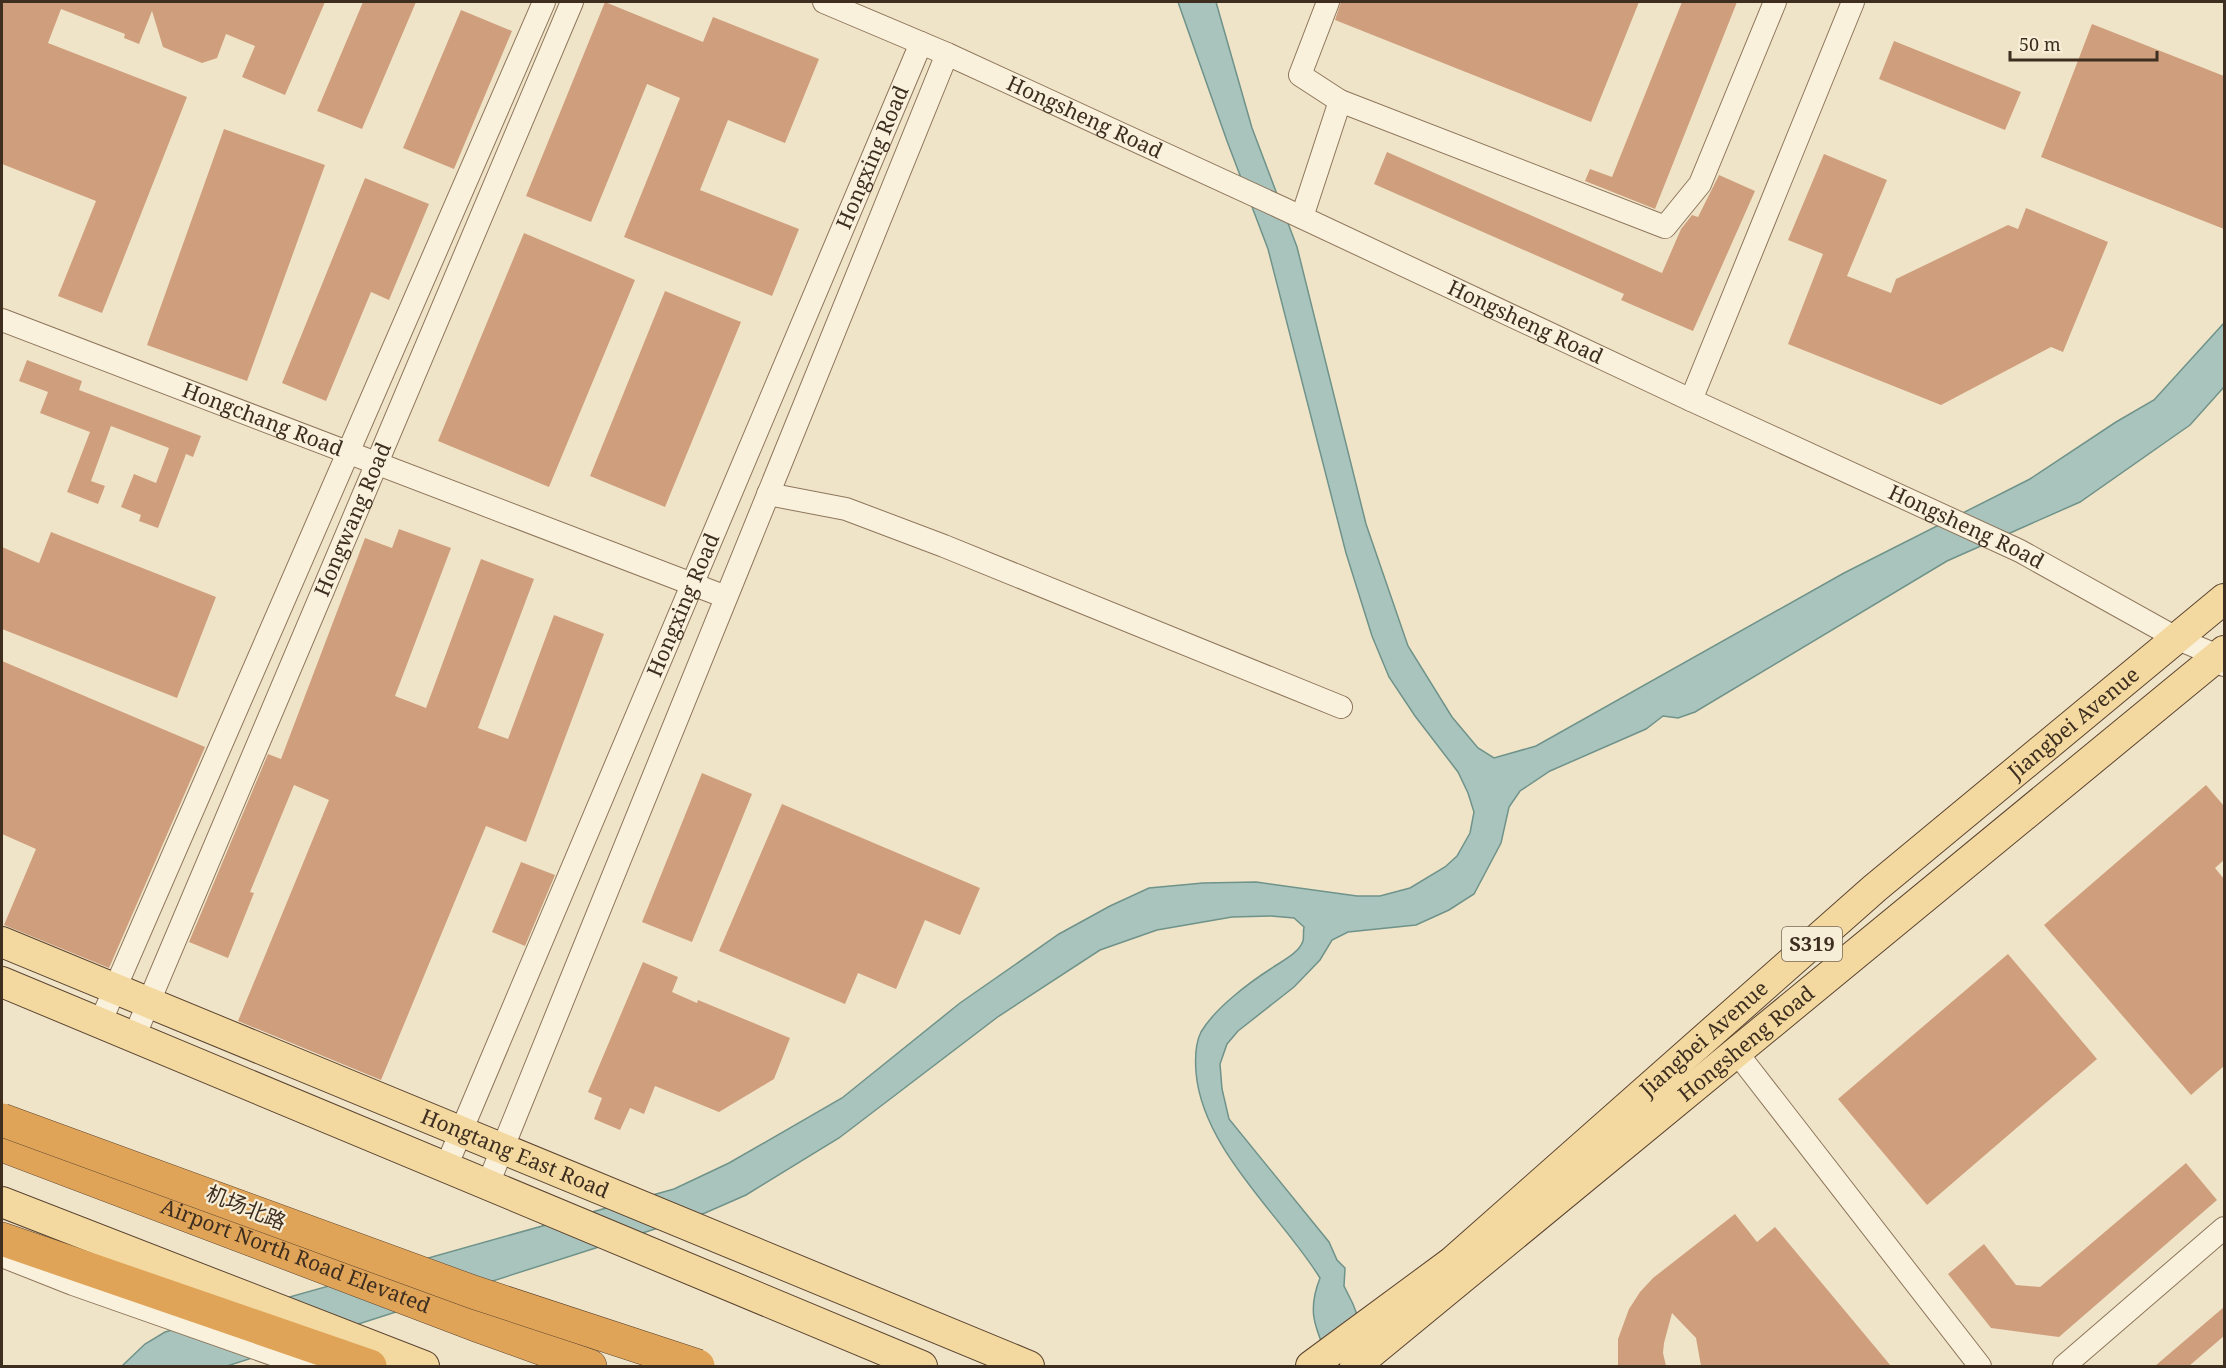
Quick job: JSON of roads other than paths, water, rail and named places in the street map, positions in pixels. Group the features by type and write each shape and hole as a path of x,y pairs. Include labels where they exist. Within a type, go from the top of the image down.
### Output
{"highway":[{"path":"2,1120 473,1292 698,1366"},
{"name":"Airport North Road Elevated","path":"2,1145 590,1366"},
{"name":"Airport North Road Elevated","path":"2,1160 528,1366"},
{"path":"2,1239 368,1355"}],"main road":[{"name":"Jiangbei Avenue","path":"1411,1307 1452,1262 1875,888 2224,599"},
{"name":"Hongsheng Road","path":"1411,1307 1737,1053 2222,657"},
{"name":"Hongtang East Road","path":"2,942 1029,1366"},
{"name":"Hongtang East Road","path":"2,982 922,1366"},
{"name":"机场北路","path":"2,1107 396,1270 660,1366"},
{"path":"2,1202 247,1297 368,1355 424,1366"},
{"path":"1311,1366 1411,1307"},
{"path":"1355,1366 1411,1307"}],"street":[{"name":"Hongwang Road","path":"100,1023 544,2"},
{"name":"Hongwang Road","path":"134,1038 572,2"},
{"name":"Hongsheng Road","path":"824,2 946,54 1215,177 2020,551 2178,639 2222,657"},
{"path":"1328,2 1300,75 1340,101 1665,227 1700,184 1775,2"},
{"path":"1691,400 1853,2"},
{"name":"Hongxing Road","path":"446,1167 921,43"},
{"name":"Hongxing Road","path":"488,1184 946,54"},
{"path":"1292,213 1340,101"},
{"name":"Hongchang Road","path":"2,320 726,597"},
{"path":"768,494 846,509 944,546 1341,707"},
{"path":"1737,1053 1980,1366"},
{"path":"2064,1366 2224,1228"},
{"path":"2,1256 72,1284 304,1366"}],"water":[{"path":"1178,2 1216,2 1252,128 1297,247 1366,524 1408,646 1452,717 1478,748 1494,758 1536,746 1844,573 2030,479 2116,422 2154,400 2224,323 2224,387 2190,425 2080,502 1947,561 1695,712 1678,718 1663,716 1646,729 1550,771 1520,791 1509,807 1501,843 1474,894 1449,910 1416,925 1348,932 1332,940 1320,960 1294,987 1238,1031 1227,1044 1220,1064 1222,1089 1229,1119 1329,1242 1337,1260 1345,1268 1344,1286 1376,1366 1331,1366 1313,1313 1320,1278 1228,1154 1212,1128 1201,1100 1196,1062 1201,1032 1215,1014 1234,996 1294,953 1303,941 1304,927 1294,918 1271,916 1232,917 1157,930 1100,950 999,1016 839,1138 746,1195 705,1213 227,1366 122,1366 145,1344 165,1332 674,1189 729,1163 842,1098 960,1003 1059,934 1149,888 1203,883 1256,882 1357,896 1380,896 1410,888 1445,867 1457,856 1470,833 1474,812 1468,793 1458,772 1415,716 1389,677 1372,636 1346,553 1268,249"}]}
